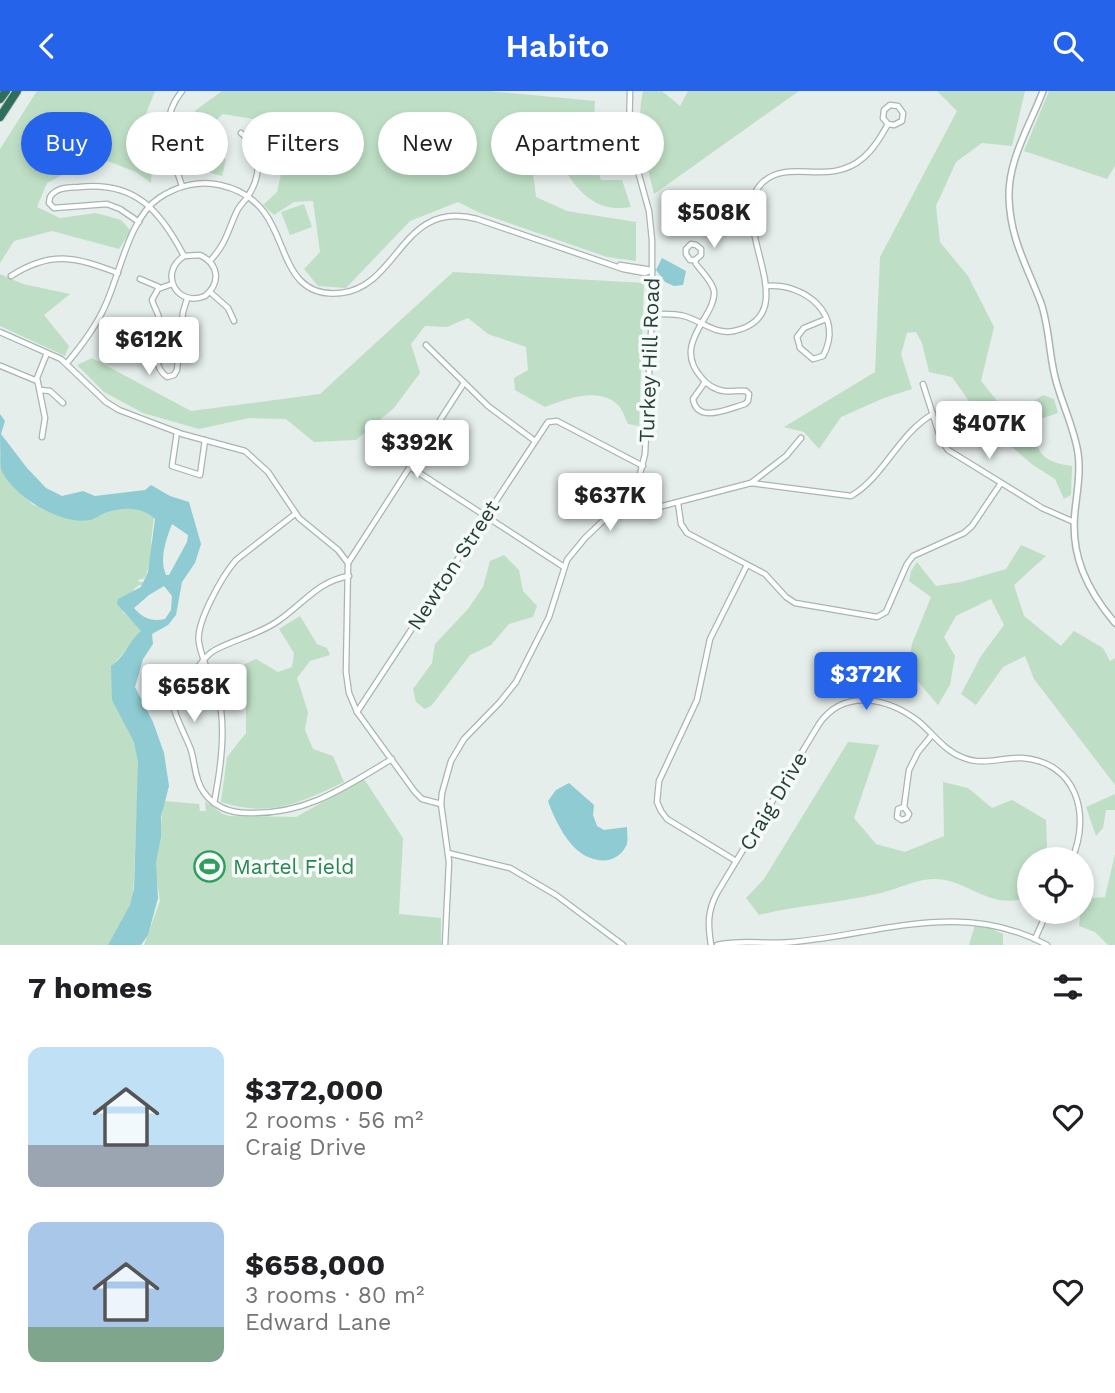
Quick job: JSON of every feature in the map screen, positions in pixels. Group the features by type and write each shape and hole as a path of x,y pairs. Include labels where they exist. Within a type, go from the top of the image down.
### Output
{"highway":[{"path":"0,99 6,91"},
{"path":"0,117 17,91"}],"street":[{"path":"182,91 169,113 167,129 169,147 182,187"},
{"name":"Turkey Hill Road","path":"445,945 448,853 441,804 451,761 464,739 507,694 520,674 550,617 564,567 580,544 627,498 643,465 649,413 652,270 650,216 628,129 630,91"},
{"path":"1043,91 1013,164 1009,204 1018,250 1042,308 1057,384 1076,443 1079,472 1074,544 1079,566 1115,623"},
{"path":"890,105 898,106 903,113 902,121 894,125 888,124 883,118 884,110 890,105"},
{"path":"652,314 681,315 726,332 746,326 764,307 767,286 751,217 752,201 758,187 780,173 829,173 850,167 871,151 888,124"},
{"path":"210,261 224,245 237,212 256,177 258,159 251,143 241,133"},
{"path":"67,363 99,320 139,222 149,206 182,187 213,183 248,196 269,219 293,273 309,286 324,292 349,292 366,284 426,223 456,215 477,219 637,272 652,270"},
{"path":"139,222 107,204 54,208 49,204 50,197 59,189 104,185 123,190 149,206 166,225 184,256"},
{"path":"198,255 210,261 216,275 215,285 200,299 187,299 179,294 172,284 173,268 184,256 198,255"},
{"path":"11,276 35,263 63,258 85,261 118,273"},
{"path":"695,260 713,291 713,300 700,323 691,352 695,369 705,382 723,391 746,391 748,401 711,413 700,412 693,399 705,382"},
{"path":"140,279 160,288"},
{"path":"172,284 154,292 152,300 159,320 156,344 158,367 166,377 174,376 177,370 181,323 187,299"},
{"path":"767,286 783,286 810,297 820,305 826,319 828,340 825,354 820,359 810,358 799,346 798,334 804,328 826,319"},
{"path":"210,292 228,308 234,321"},
{"path":"0,332 67,363 112,406 177,432 236,448 257,461 268,472 295,514 338,550 348,563 347,683 352,704 418,796 428,802 441,804"},
{"path":"426,345 488,406 535,441"},
{"path":"42,437 45,418 38,381 47,353"},
{"path":"1,366 38,381"},
{"path":"348,563 464,383"},
{"path":"923,384 941,440 948,450 1054,514 1074,522"},
{"path":"40,390 50,391 63,403"},
{"path":"627,498 643,506 655,508 751,484 851,496 868,484 917,424 933,414"},
{"name":"Newton Street","path":"357,712 548,422 552,420 643,465"},
{"path":"177,432 172,466 200,475 205,440"},
{"path":"751,484 786,456 801,438"},
{"path":"410,467 564,567"},
{"path":"678,503 681,524 687,533 765,574 795,603 866,616 886,612 907,564 914,556 964,533 972,526 1001,483"},
{"path":"214,803 220,767 221,716 198,632 225,573 236,560 295,514"},
{"path":"736,862 667,819 661,811 657,791 663,771 697,700 710,639 747,565"},
{"path":"349,576 335,579 315,589 266,629 213,650 203,658 192,674 172,690 170,696 200,786 214,803 229,811 247,814 299,809 328,796 391,759"},
{"name":"Craig Drive","path":"711,945 708,928 710,906 736,862 819,724 838,706 858,699 878,701 915,719 949,751 967,759 985,762 1023,758 1043,764 1060,775 1073,791 1081,810 1082,831 1076,847"},
{"path":"904,807 909,770 932,735"},
{"path":"448,853 510,868 556,895 623,945"},
{"path":"718,945 743,941 791,943 945,921 986,924 1046,945"},
{"path":"1035,939 1042,924"}],"green space":[{"path":"37,91 155,91 147,112 126,112 126,168 112,163 112,112 24,112"},
{"path":"222,91 489,91 595,101 594,112 491,112 491,175 533,175 536,197 567,211 636,222 636,261 607,257 480,213 458,202 410,221 346,288 318,286 304,269 320,252 313,201 294,202 274,215 263,205 277,192 281,175 364,175 364,112 242,112 242,117 228,115 228,112 195,112"},
{"path":"643,91 662,91 680,106 688,91 799,91 654,194 650,175 664,175 664,112 640,112"},
{"path":"937,91 1025,91 1012,146 982,143 956,162 936,206 940,242 968,276 994,327 981,381 1010,417 1043,395 1054,399 1058,413 1040,419 1033,430 1045,457 1072,466 1071,495 1064,499 1055,479 1033,465 985,424 952,377 929,372 922,343 916,332 907,333 901,354 912,389 841,417 819,449 804,432 784,427 875,372 880,257 957,111"},
{"path":"1049,91 1115,91 1115,166 1107,179 1024,151"},
{"path":"21,116 21,175 62,175 47,183 37,207 60,218 96,213 121,220 131,231 119,249 52,231 14,241 0,263 0,149"},
{"path":"140,175 151,175 151,183"},
{"path":"568,175 599,175 601,180 622,180 631,207 612,208 597,203 583,194"},
{"path":"304,204 312,227 290,235 281,212"},
{"path":"453,272 644,283 639,426 628,424 619,406 600,396 582,396 545,407 515,390 514,378 528,370 526,347 488,334 468,318 447,327 425,326 411,344 420,373 394,408 356,440 314,442 286,419 249,418 199,429 143,413 104,392 77,365 92,358 191,411 320,394"},
{"path":"0,274 23,284 70,294 44,315 69,346 65,356 0,326"},
{"path":"0,455 22,494 33,505 93,519 115,510 132,508 141,509 154,517 151,541 153,553 145,578 138,580 144,582 142,586 134,589 123,612 142,630 111,667 135,736 139,760 133,899 109,945 0,945"},
{"path":"1021,545 1046,556 1014,585 1024,616 1061,646 1074,631 1103,648 1110,661 1115,658 1115,785 1034,679 1025,656 1003,667 976,705 961,694 981,656 1004,625 991,599 956,616 944,637 955,656 950,685 938,705 908,670 912,644 931,597 909,581 917,562 936,586 961,582 1006,569"},
{"path":"504,555 519,570 523,591 537,606 533,617 509,624 491,645 470,655 432,705 425,709 416,702 413,689 432,663 435,644 468,609 483,587 490,561"},
{"path":"300,616 317,644 327,648 330,655 310,661 297,678 308,712 305,730 313,749 333,756 344,782 284,806 255,809 221,802 227,757 246,733 246,699 235,669 256,659 278,672 292,667 294,653 279,629"},
{"path":"848,742 879,745 854,818 876,844 905,852 944,836 943,782 968,788 992,808 1012,800 1046,820 1047,847 1017,847 1015,900 990,897 956,883 932,879 866,896 759,915 746,898 764,879"},
{"path":"364,779 403,838 399,914 441,918 441,945 144,945 160,901 155,868 164,801 199,804 200,811 206,811 205,801 230,816 296,817"},
{"path":"1115,794 1115,810 1106,810 1103,828 1096,836 1086,807"},
{"path":"1115,854 1115,945 1108,945 1095,932 1079,926 1094,924 1094,898 1105,897"},
{"path":"976,922 1003,934 1003,945 969,945"}],"water":[{"path":"662,258 686,271 683,285 674,286 665,282 656,270"},
{"path":"0,414 5,421 1,434 46,488 62,496 83,491 95,496 145,490 151,485 170,496 189,502 201,544 195,563 182,582 176,615 168,625 152,634 153,644 143,659 135,687 153,722 164,753 169,786 161,817 161,837 156,862 158,898 148,935 141,945 108,945 130,905 134,889 138,762 134,742 112,700 111,666 141,631 117,604 118,599 141,587 148,572 155,519 138,510 125,509 79,521 52,514 27,499 1,469","holes":["172,524 188,535 187,542 169,575 166,575 163,556","164,586 172,596 171,610 165,619 148,618 134,608"]},
{"path":"569,783 594,805 593,815 597,826 604,830 627,827 627,844 617,856 596,860 582,854 563,833 548,801 556,790"}],"place":[{"name":"Martel Field","path":"210,866"}]}
